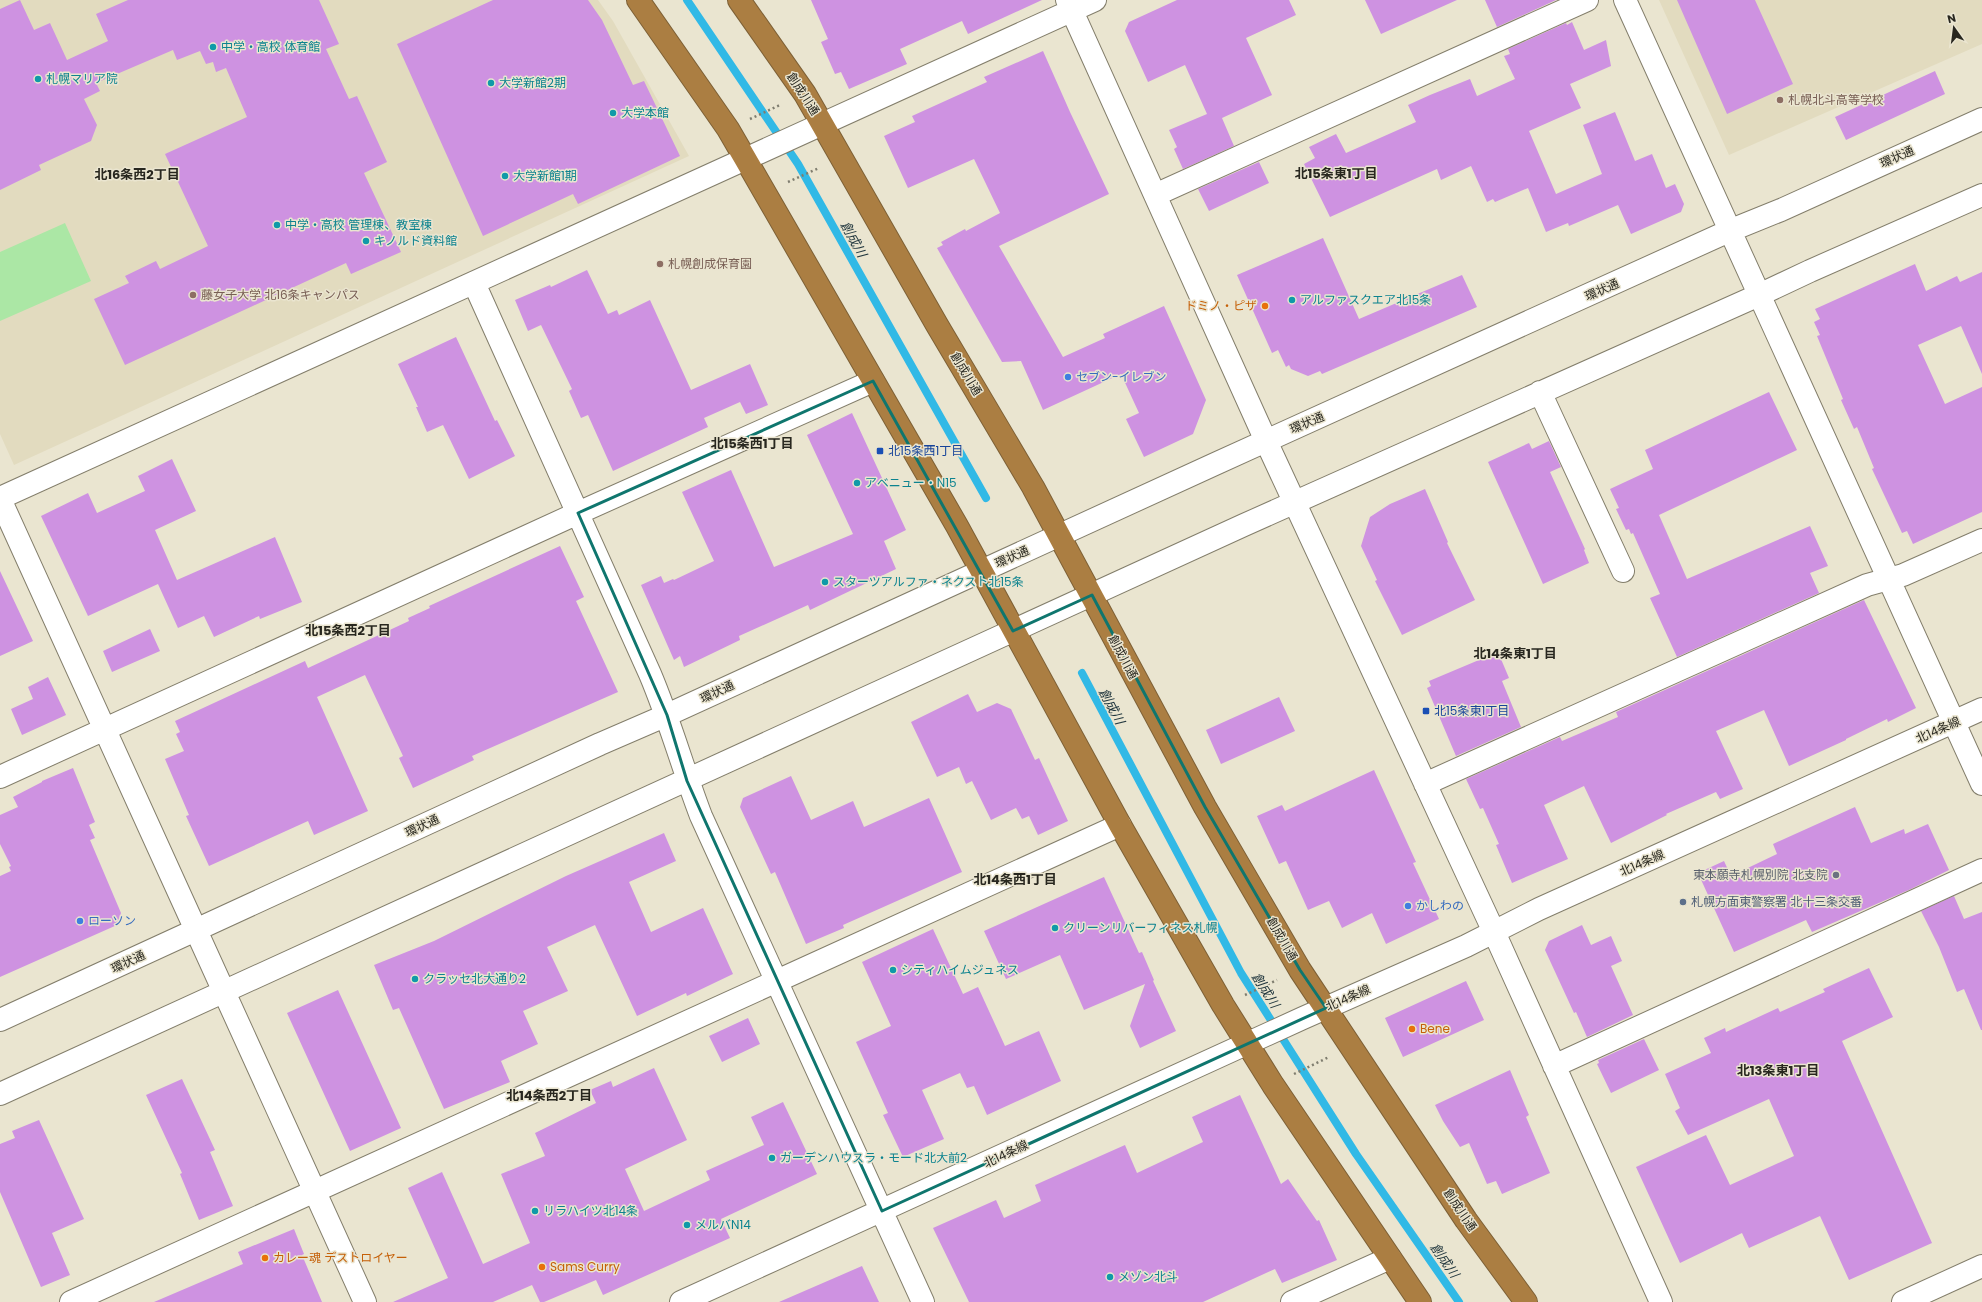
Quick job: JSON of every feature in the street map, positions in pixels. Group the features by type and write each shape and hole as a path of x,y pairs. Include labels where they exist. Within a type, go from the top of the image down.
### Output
{"highway":[{"path":"638,0 728,129 981,571 1120,825 1246,1044 1420,1302"},
{"name":"創成川通","path":"739,0 805,94 814,129 1060,536 1092,595 1115,643 1205,807 1300,970 1466,1220 1526,1302"}],"street":[{"path":"365,1302 0,498 814,129 1070,5 1095,0"},
{"path":"1155,195 1587,0"},
{"path":"1625,0 1982,784"},
{"path":"1070,5 1266,441 1494,932 1661,1302"},
{"name":"環状通","path":"0,1020 600,744 667,715 1729,230 1781,210 1982,119"},
{"path":"0,1094 1540,392 1810,271 1979,203"},
{"path":"474,283 667,715 687,781 701,816 923,1302"},
{"path":"0,777 578,513 873,381"},
{"path":"1540,392 1623,571"},
{"path":"1425,784 1867,585 1889,580 1982,540"},
{"name":"北14条線","path":"681,1302 1494,932 1539,909 1982,709"},
{"path":"71,1302 1120,825"},
{"path":"1554,1066 1982,870"},
{"path":"1292,1302 1390,1258"},
{"path":"1903,1302 1982,1266"}],"path":[{"path":"748,120 780,105"},
{"path":"788,182 820,168"},
{"path":"1243,996 1279,979"},
{"path":"1292,1075 1330,1056"}],"highlighted area":[{"path":"873,381 1013,631 1092,595 1205,807 1300,970 1326,1008 882,1211 687,781 667,715 578,513"}],"shaded area":[{"name":"藤女子大学 北16条キャンパス","path":"0,0 598,0 613,21 689,156 14,465 0,434"},
{"name":"札幌北斗高等学校","path":"1659,0 1982,0 1982,44 1729,155"}],"green space":[{"path":"65,223 91,281 0,321 0,252"}],"building":[{"path":"20,0 34,30 50,23 67,60 108,41 96,14 128,0 319,0 339,44 326,49 349,99 357,96 387,162 364,173 401,252 351,274 346,263 125,365 94,299 129,283 125,276 156,261 160,269 208,246 165,154 247,117 226,68 216,72 213,62 206,64 200,51 177,60 173,50 96,83 100,91 84,99 97,125 91,141 39,165 41,170 0,190 0,9"},
{"path":"493,0 588,0 602,20 633,85 644,81 680,156 578,204 573,194 483,236 397,44"},
{"path":"811,0 1042,0 968,34 962,21 900,49 907,64 849,89 841,72 835,74 821,42 828,39"},
{"path":"1177,0 1289,0 1296,15 1246,38 1272,95 1222,118 1234,146 1183,169 1174,149 1177,147 1169,130 1207,114 1185,65 1148,82 1125,31 1129,22"},
{"path":"1365,0 1457,0 1381,34"},
{"path":"1485,0 1556,0 1497,27"},
{"path":"1677,0 1755,0 1793,84 1727,114"},
{"path":"1572,22 1584,50 1606,40 1611,66 1570,84 1581,108 1529,131 1556,194 1602,174 1583,125 1615,112 1635,161 1652,154 1666,188 1675,184 1684,204 1681,212 1631,234 1618,205 1569,226 1568,223 1546,232 1528,188 1495,202 1493,199 1487,202 1471,166 1441,180 1437,169 1330,217 1304,164 1315,158 1309,147 1336,134 1346,153 1416,122 1408,105 1430,95 1470,79 1477,96 1515,79 1504,56 1510,54 1508,49 1566,23 1567,25"},
{"path":"1043,51 1109,194 999,246 1063,357 1105,338 1103,334 1164,306 1206,400 1193,434 1144,457 1126,419 1139,413 1121,374 1043,410 1021,361 1002,362 937,248 943,245 941,242 1000,213 974,159 908,188 884,136 915,122 912,116 987,82 984,77"},
{"path":"1935,71 1945,94 1846,140 1835,117"},
{"path":"1259,162 1269,183 1209,211 1198,189"},
{"path":"1323,238 1359,319 1462,275 1477,307 1322,374 1320,371 1308,376 1291,369 1289,365 1286,367 1278,350 1272,353 1237,275"},
{"path":"1915,264 1926,291 1957,276 1960,282 1982,272 1982,374 1961,326 1918,345 1945,404 1982,387 1982,512 1913,544 1907,531 1902,533 1872,469 1874,468 1857,427 1854,429 1841,400 1843,399 1817,336 1820,335 1814,322 1820,319 1815,309"},
{"path":"587,270 608,314 617,310 619,315 650,300 691,390 750,364 768,405 746,414 740,402 704,418 708,427 613,471 588,415 581,418 569,391 572,389 541,325 528,331 515,300 550,285 551,287"},
{"path":"456,337 495,421 497,420 515,456 469,479 443,425 427,432 416,407 418,407 398,364"},
{"path":"1769,392 1797,450 1659,515 1687,579 1810,526 1828,566 1810,573 1819,593 1677,657 1650,598 1660,594 1633,533 1631,534 1629,529 1626,530 1616,509 1619,508 1610,489 1653,469 1645,450"},
{"path":"852,413 906,530 884,541 896,569 810,610 808,605 739,636 740,640 684,667 680,656 674,660 641,585 661,576 664,583 673,579 674,580 714,561 682,492 731,470 774,567 853,534 807,435"},
{"path":"1549,441 1561,467 1550,472 1585,549 1584,550 1589,563 1543,584 1488,462 1529,443 1532,449"},
{"path":"172,459 196,511 155,530 177,580 275,537 302,602 260,619 259,616 214,637 204,616 178,628 158,584 88,616 41,516 88,493 97,513 145,491 138,476"},
{"path":"1425,489 1448,542 1447,543 1475,600 1402,635 1375,581 1377,580 1361,546 1370,517 1390,504"},
{"path":"560,546 584,597 576,601 618,692 472,756 474,760 413,788 399,758 403,756 365,675 317,697 368,811 314,835 308,821 209,866 186,816 189,815 165,759 184,751 176,734 180,732 175,721 305,661 308,668 409,621 408,618 430,608 429,606"},
{"path":"0,571 33,641 0,656"},
{"path":"1864,600 1916,708 1888,722 1887,719 1846,740 1789,766 1764,710 1716,731 1743,789 1720,799 1716,792 1666,814 1667,815 1611,843 1584,786 1544,805 1568,859 1512,883 1496,845 1499,844 1483,808 1480,809 1466,779 1560,737 1562,741 1618,717 1616,712"},
{"path":"150,629 160,651 112,672 103,651"},
{"path":"1498,652 1509,678 1502,681 1521,727 1456,756 1427,688 1431,686 1429,681"},
{"path":"48,677 66,715 22,735 11,709 33,699 28,687"},
{"path":"968,694 977,712 997,703 1011,709 1035,760 1039,758 1068,821 1038,835 1029,816 1022,819 1016,808 991,820 972,781 966,784 959,767 937,777 911,722"},
{"path":"1279,697 1295,731 1221,764 1206,730"},
{"path":"73,768 95,822 89,825 95,838 90,840 121,913 117,925 0,977 0,876 11,871 9,867 11,866 0,844 0,815 18,807 13,797 42,781"},
{"path":"1374,770 1416,862 1413,863 1439,919 1386,944 1372,913 1342,928 1329,901 1308,910 1286,861 1279,864 1257,816 1282,805 1285,811"},
{"path":"791,776 811,820 853,801 864,827 929,798 962,872 843,925 844,928 806,944 775,872 771,874 740,807 743,798"},
{"path":"1855,807 1871,843 1904,829 1905,834 1928,824 1949,870 1911,889 1812,932 1806,920 1734,952 1698,873 1724,861 1731,876 1777,854 1773,844"},
{"path":"664,833 676,861 629,882 651,932 703,908 733,974 687,996 686,993 637,1016 595,925 547,947 568,991 523,1011 538,1044 501,1061 510,1082 444,1109 399,1008 393,1010 374,965 434,941 566,876"},
{"path":"1104,877 1139,953 1142,952 1154,980 1153,981 1176,1031 1140,1048 1130,1026 1145,984 1084,1010 1060,955 1006,979 984,931"},
{"path":"1954,896 1964,919 1982,912 1982,1030 1964,989 1957,992 1939,947 1921,911"},
{"path":"1582,925 1591,945 1611,936 1622,961 1611,966 1633,1015 1587,1037 1576,1012 1574,1013 1545,950 1549,941"},
{"path":"933,929 963,994 978,987 1005,1046 1039,1031 1061,1081 987,1115 974,1086 967,1088 960,1073 922,1090 944,1139 903,1157 883,1115 888,1113 856,1042 891,1026 862,962"},
{"path":"1869,968 1893,1017 1842,1041 1932,1243 1849,1280 1820,1216 1749,1248 1742,1233 1680,1263 1636,1167 1706,1135 1730,1185 1794,1156 1769,1099 1688,1135 1675,1111 1680,1108 1665,1074 1711,1053 1704,1038 1725,1028 1726,1032 1778,1008 1780,1012 1825,992 1823,989"},
{"path":"1466,981 1484,1020 1403,1057 1385,1018"},
{"path":"338,990 401,1128 350,1151 287,1013"},
{"path":"748,1018 760,1044 722,1062 709,1036"},
{"path":"1644,1039 1659,1070 1611,1093 1597,1064 1599,1063 1598,1060"},
{"path":"654,1068 687,1140 625,1169 644,1211 710,1180 706,1171 764,1145 751,1117 783,1102 817,1174 721,1219 730,1238 603,1295 596,1280 544,1302 540,1302 532,1285 493,1302 393,1302 448,1278 408,1188 442,1172 483,1264 530,1243 501,1174 545,1156 535,1133 596,1103 590,1090 611,1081 613,1087"},
{"path":"1510,1070 1529,1115 1526,1117 1550,1173 1502,1194 1496,1181 1487,1184 1469,1143 1460,1147 1443,1121 1435,1105"},
{"path":"182,1079 215,1150 210,1152 233,1206 199,1220 180,1174 182,1173 146,1095"},
{"path":"1240,1095 1281,1184 1288,1179 1317,1221 1319,1220 1337,1260 1282,1283 1275,1269 1203,1302 969,1302 933,1228 996,1200 1004,1218 1041,1201 1035,1185 1125,1145 1137,1173 1203,1142 1192,1117"},
{"path":"39,1120 84,1219 52,1233 70,1275 41,1287 0,1192 0,1144 15,1138 12,1131"},
{"path":"294,1229 304,1254 302,1255 322,1302 154,1302 243,1264 238,1252"},
{"path":"862,1266 879,1302 779,1302 839,1276"}],"waterway":[{"name":"創成川","path":"687,0 798,164 986,498"},
{"name":"創成川","path":"1082,673 1241,973 1356,1154 1459,1302"}],"place":[{"name":"中学・高校 体育館","path":"213,47"},
{"name":"札幌マリア院","path":"38,79"},
{"name":"大学新館2期","path":"491,83"},
{"name":"札幌北斗高等学校","path":"1780,100"},
{"name":"大学本館","path":"613,113"},
{"name":"大学新館1期","path":"505,176"},
{"name":"中学・高校 管理棟、教室棟","path":"277,225"},
{"name":"キノルド資料館","path":"366,241"},
{"name":"札幌創成保育園","path":"660,264"},
{"name":"藤女子大学 北16条キャンパス","path":"193,295"},
{"name":"アルファスクエア北15条","path":"1292,300"},
{"name":"ドミノ・ピザ","path":"1265,306"},
{"name":"セブン-イレブン","path":"1068,377"},
{"name":"北15条西1丁目","path":"880,451"},
{"name":"アベニュー・N15","path":"857,483"},
{"name":"スターツアルファ・ネクスト北15条","path":"825,582"},
{"name":"北15条東1丁目","path":"1426,711"},
{"name":"東本願寺札幌別院 北支院","path":"1836,875"},
{"name":"札幌方面東警察署 北十三条交番","path":"1683,902"},
{"name":"かしわの","path":"1408,906"},
{"name":"ローソン","path":"80,921"},
{"name":"クリーンリバーフィネス札幌","path":"1055,928"},
{"name":"シティハイムジュネス","path":"893,970"},
{"name":"クラッセ北大通り2","path":"415,979"},
{"name":"Bene","path":"1412,1029"},
{"name":"ガーデンハウスラ・モード北大前2","path":"772,1158"},
{"name":"リラハイツ北14条","path":"535,1211"},
{"name":"メルバN14","path":"687,1225"},
{"name":"カレー魂 デストロイヤー","path":"265,1258"},
{"name":"Sams Curry","path":"542,1267"},
{"name":"メゾン北斗","path":"1110,1277"}],"district":[{"name":"北15条東1丁目","path":"1336,173"},
{"name":"北16条西2丁目","path":"137,174"},
{"name":"北15条西1丁目","path":"752,443"},
{"name":"北15条西2丁目","path":"348,630"},
{"name":"北14条東1丁目","path":"1515,653"},
{"name":"北14条西1丁目","path":"1015,879"},
{"name":"北13条東1丁目","path":"1778,1070"},
{"name":"北14条西2丁目","path":"549,1095"}]}
